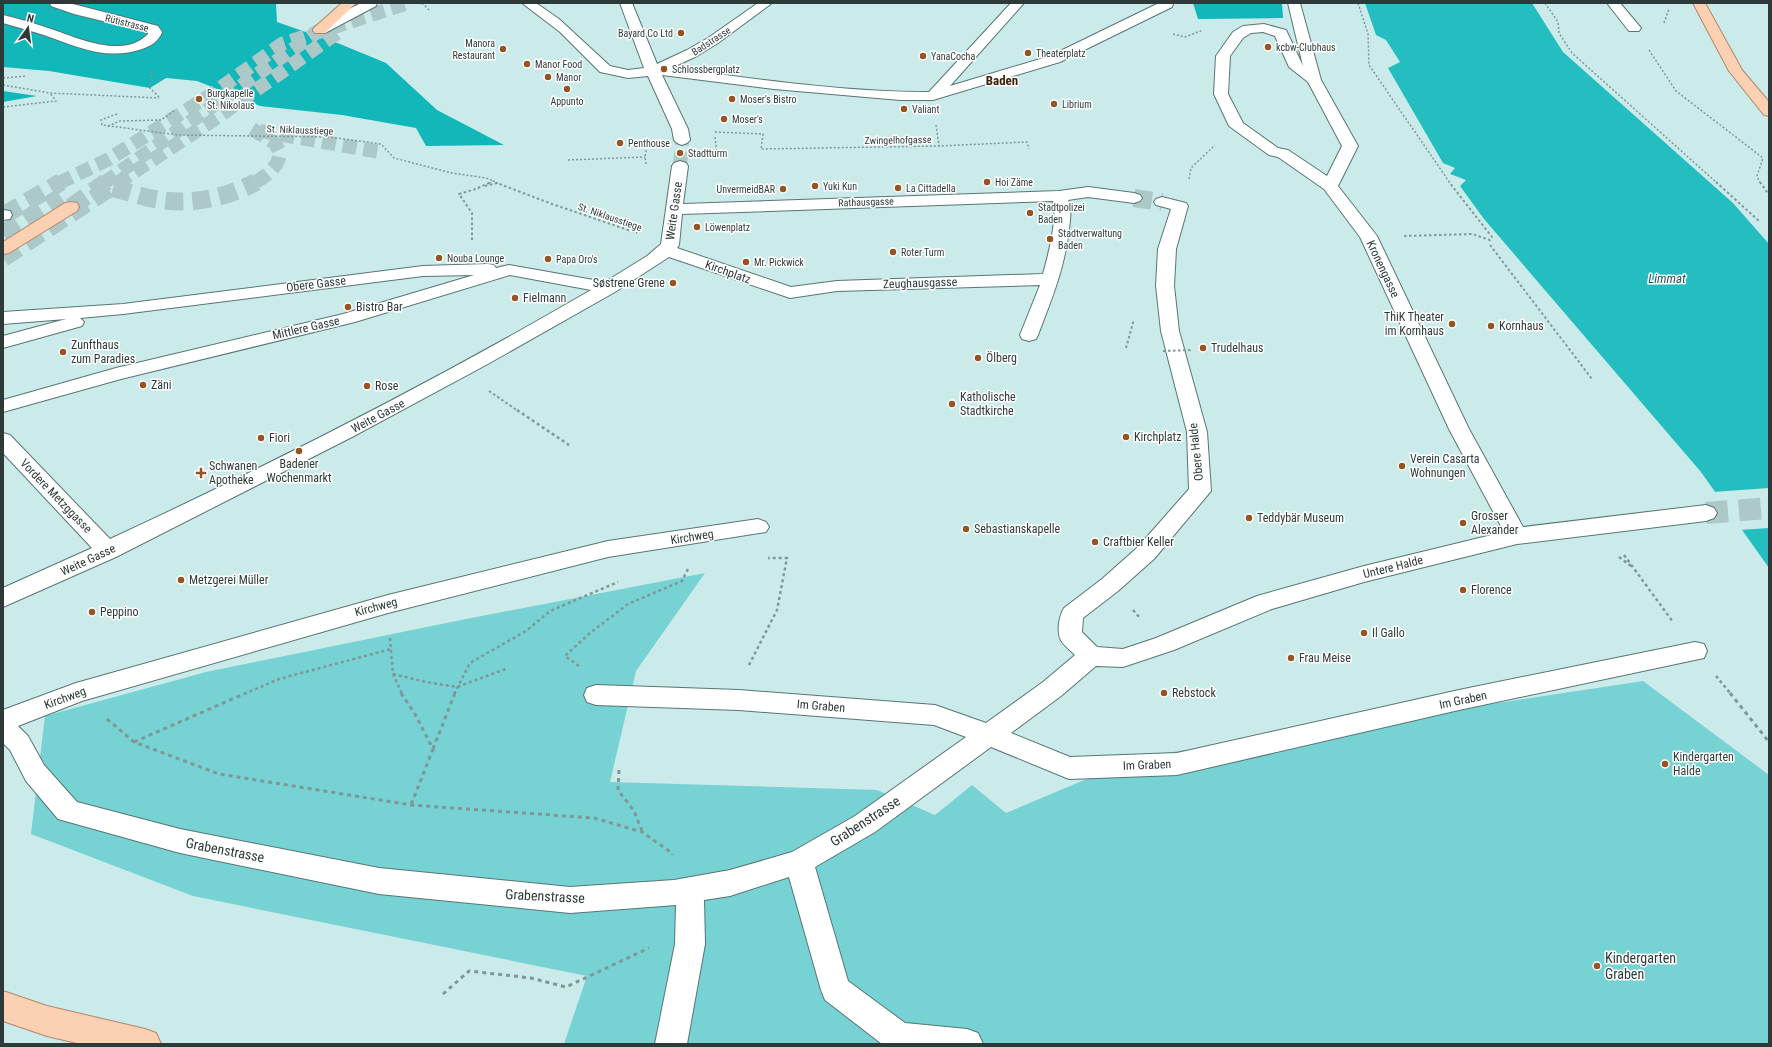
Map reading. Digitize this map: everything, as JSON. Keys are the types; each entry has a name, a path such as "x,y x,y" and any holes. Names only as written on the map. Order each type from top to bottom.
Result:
{"main road":[{"path":"320,30 350,3"},
{"path":"1699,3 1736,71 1769,112"},
{"path":"3,249 71,206"},
{"path":"3,1006 47,1020 145,1044"}],"street":[{"name":"Rütistrasse","path":"3,19 50,33 74,43 105,50 134,47 146,42 155,35 153,28 78,11 56,3"},
{"path":"320,30 371,3"},
{"path":"528,3 568,33 608,71 630,74 652,70 774,85 900,96 933,96 1055,59 1167,4 1156,6 1141,3"},
{"path":"626,3 652,70 680,129 682,140"},
{"name":"Badstrasse","path":"652,70 686,57 708,44 766,3"},
{"path":"933,96 1018,3"},
{"path":"1294,3 1314,80 1350,146 1330,186"},
{"path":"1613,3 1634,28"},
{"path":"1237,126 1221,94 1223,56 1238,34 1248,29 1264,28 1281,33 1296,67 1314,80"},
{"name":"Kronengasse","path":"1237,126 1274,152 1282,153 1330,186 1368,236 1459,430 1517,536"},
{"name":"Weite Gasse","path":"3,598 108,551 273,470 461,372 609,288 668,247 680,166"},
{"path":"1029,335 1051,279 1058,249 1063,208 1059,196 1088,192 1134,198"},
{"name":"Rathausgasse","path":"674,210 1059,196"},
{"name":"Obere Halde","path":"1091,656 1070,636 1072,614 1110,585 1146,553 1200,491 1197,432 1170,331 1164,286 1167,249 1180,206 1162,202"},
{"name":"Kirchplatz","path":"668,247 790,293"},
{"name":"Obere Gasse","path":"3,318 123,309 423,271 470,268 510,270"},
{"name":"Mittlere Gasse","path":"3,406 116,374 348,318 510,270 609,288"},
{"name":"Zeughausgasse","path":"790,293 837,286 1051,279"},
{"name":"Obere Gasse","path":"3,342 123,309"},
{"name":"Vordere Metzggasse","path":"3,440 108,551"},
{"name":"Untere Halde","path":"1091,656 1123,658 1165,644 1266,602 1364,574 1517,536 1706,513"},
{"name":"Kirchweg","path":"3,721 76,692 388,604 608,549 758,527"},
{"name":"Im Graben","path":"596,695 739,700 935,715 989,735 1069,768 1177,764 1451,702 1695,651"},
{"name":"Grabenstrasse","path":"3,727 19,743 34,773 68,811 180,841 379,881 563,899 658,894 730,883 800,862 865,824 1052,689 1091,656"},
{"path":"800,862 836,990 899,1038 967,1044"},
{"path":"672,1044 690,944 690,890"}],"path":[{"path":"422,3 430,11"},
{"path":"1358,3 1368,34 1369,65 1447,180 1492,237 1490,240 1472,234 1368,236"},
{"path":"1545,3 1558,22 1559,33 1572,53 1759,221"},
{"path":"1634,28 1676,91 1763,158 1757,176 1761,186 1769,195"},
{"path":"3,85 50,93 159,98 150,88 153,66"},
{"path":"3,78 27,76"},
{"path":"3,107 56,101 50,93"},
{"path":"117,114 101,120 102,125 108,126 120,121 161,120 175,110"},
{"name":"St. Niklausstiege","path":"108,126 178,135 330,137 381,144 394,158 452,173 486,178 494,181 478,188"},
{"path":"1188,183 1191,168 1237,126"},
{"name":"Zwingelhofgasse","path":"714,132 763,134 761,149 939,146 1027,142 1029,149"},
{"path":"568,160 645,157"},
{"name":"St. Niklausstiege","path":"470,268 472,262 472,213 459,194 497,183 668,247"},
{"path":"1490,245 1592,379"},
{"path":"1163,351 1192,350"},
{"path":"461,372 569,445"},
{"path":"1620,550 1633,568"},
{"path":"747,669 777,610 786,558 762,557"},
{"path":"582,668 565,656 590,633 628,604 682,581 688,569 683,567"},
{"path":"411,804 434,749 457,687 470,663 526,631 550,611 621,580"},
{"path":"1110,585 1165,644"},
{"path":"134,742 278,679 391,649 393,674 400,692 415,714 434,749"},
{"path":"393,674 426,682 457,687 508,668"},
{"path":"76,692 134,742 219,774 411,804 594,818 642,832 634,811 618,790 619,770"},
{"path":"443,994 469,971 531,978 566,987 650,948"}],"shaded area":[{"path":"3,3 276,3 277,22 340,44 386,63 437,110 504,145 426,146 416,128 342,115 260,106 197,81 166,78 150,88 49,71 3,67"},
{"path":"1193,3 1282,3 1283,18 1198,19"},
{"path":"3,91 37,96 3,102"},
{"path":"705,573 636,671 610,782 877,790 935,815 972,785 1006,813 1139,757 1643,681 1769,775 1769,1044 564,1044 587,976 193,896 31,834 45,716 206,672 461,620"}],"water":[{"name":"Limmat","path":"1365,3 1532,3 1563,52 1733,203 1769,244 1769,568 1701,472 1484,219 1460,186 1466,180 1450,174 1455,168 1443,163 1388,68 1400,62 1386,40 1376,35"}],"pier":[{"path":"1769,488 1769,528 1740,530 1713,492"}],"tunnel":[{"path":"61,182 109,159 212,94 282,44 408,3"},
{"path":"104,183 320,30"},
{"path":"117,183 212,121 337,33"},
{"path":"252,129 275,143 280,153 274,167 267,175 255,182"},
{"path":"260,131 380,152"},
{"path":"680,166 682,140"},
{"path":"4,215 61,182"},
{"path":"71,207 106,182"},
{"path":"3,258 119,182"},
{"path":"113,188 155,199 185,201 222,196 255,182"},
{"path":"3,234 61,197"},
{"path":"1134,198 1162,202"},
{"path":"1706,513 1769,508"}],"place":[{"name":"Bayard Co Ltd","path":"681,33"},
{"name":"kcbw-Clubhaus","path":"1268,47"},
{"name":"Manora Restaurant","path":"503,49"},
{"name":"Theaterplatz","path":"1028,53"},
{"name":"YanaCocha","path":"923,56"},
{"name":"Manor Food","path":"527,64"},
{"name":"Schlossbergplatz","path":"664,69"},
{"name":"Manor","path":"548,77"},
{"name":"Appunto","path":"567,89"},
{"name":"Burgkapelle St. Nikolaus","path":"199,99"},
{"name":"Moser's Bistro","path":"732,99"},
{"name":"Librium","path":"1054,104"},
{"name":"Valiant","path":"904,109"},
{"name":"Moser's","path":"724,119"},
{"name":"Penthouse","path":"620,143"},
{"name":"Stadtturm","path":"680,153"},
{"name":"Hoi Zäme","path":"987,182"},
{"name":"Yuki Kun","path":"815,186"},
{"name":"La Cittadella","path":"898,188"},
{"name":"UnvermeidBAR","path":"783,189"},
{"name":"Stadtpolizei Baden","path":"1030,213"},
{"name":"Löwenplatz","path":"697,227"},
{"name":"Stadtverwaltung Baden","path":"1050,239"},
{"name":"Roter Turm","path":"893,252"},
{"name":"Nouba Lounge","path":"439,258"},
{"name":"Papa Oro's","path":"548,259"},
{"name":"Mr. Pickwick","path":"746,262"},
{"name":"Søstrene Grene","path":"673,283"},
{"name":"Fielmann","path":"515,298"},
{"name":"Bistro Bar","path":"348,307"},
{"name":"ThiK Theater im Kornhaus","path":"1452,324"},
{"name":"Kornhaus","path":"1491,326"},
{"name":"Trudelhaus","path":"1203,348"},
{"name":"Zunfthaus zum Paradies","path":"63,352"},
{"name":"Ölberg","path":"978,358"},
{"name":"Zäni","path":"143,385"},
{"name":"Rose","path":"367,386"},
{"name":"Katholische Stadtkirche","path":"952,404"},
{"name":"Kirchplatz","path":"1126,437"},
{"name":"Fiori","path":"261,438"},
{"name":"Badener Wochenmarkt","path":"299,451"},
{"name":"Verein Casarta Wohnungen","path":"1402,466"},
{"name":"Schwanen Apotheke","path":"201,473"},
{"name":"Teddybär Museum","path":"1249,518"},
{"name":"Grosser Alexander","path":"1463,523"},
{"name":"Sebastianskapelle","path":"966,529"},
{"name":"Craftbier Keller","path":"1095,542"},
{"name":"Metzgerei Müller","path":"181,580"},
{"name":"Florence","path":"1463,590"},
{"name":"Peppino","path":"92,612"},
{"name":"Il Gallo","path":"1364,633"},
{"name":"Frau Meise","path":"1291,658"},
{"name":"Rebstock","path":"1164,693"},
{"name":"Kindergarten Halde","path":"1665,764"},
{"name":"Kindergarten Graben","path":"1597,966"}],"district":[{"name":"Baden","path":"1002,80"}]}
